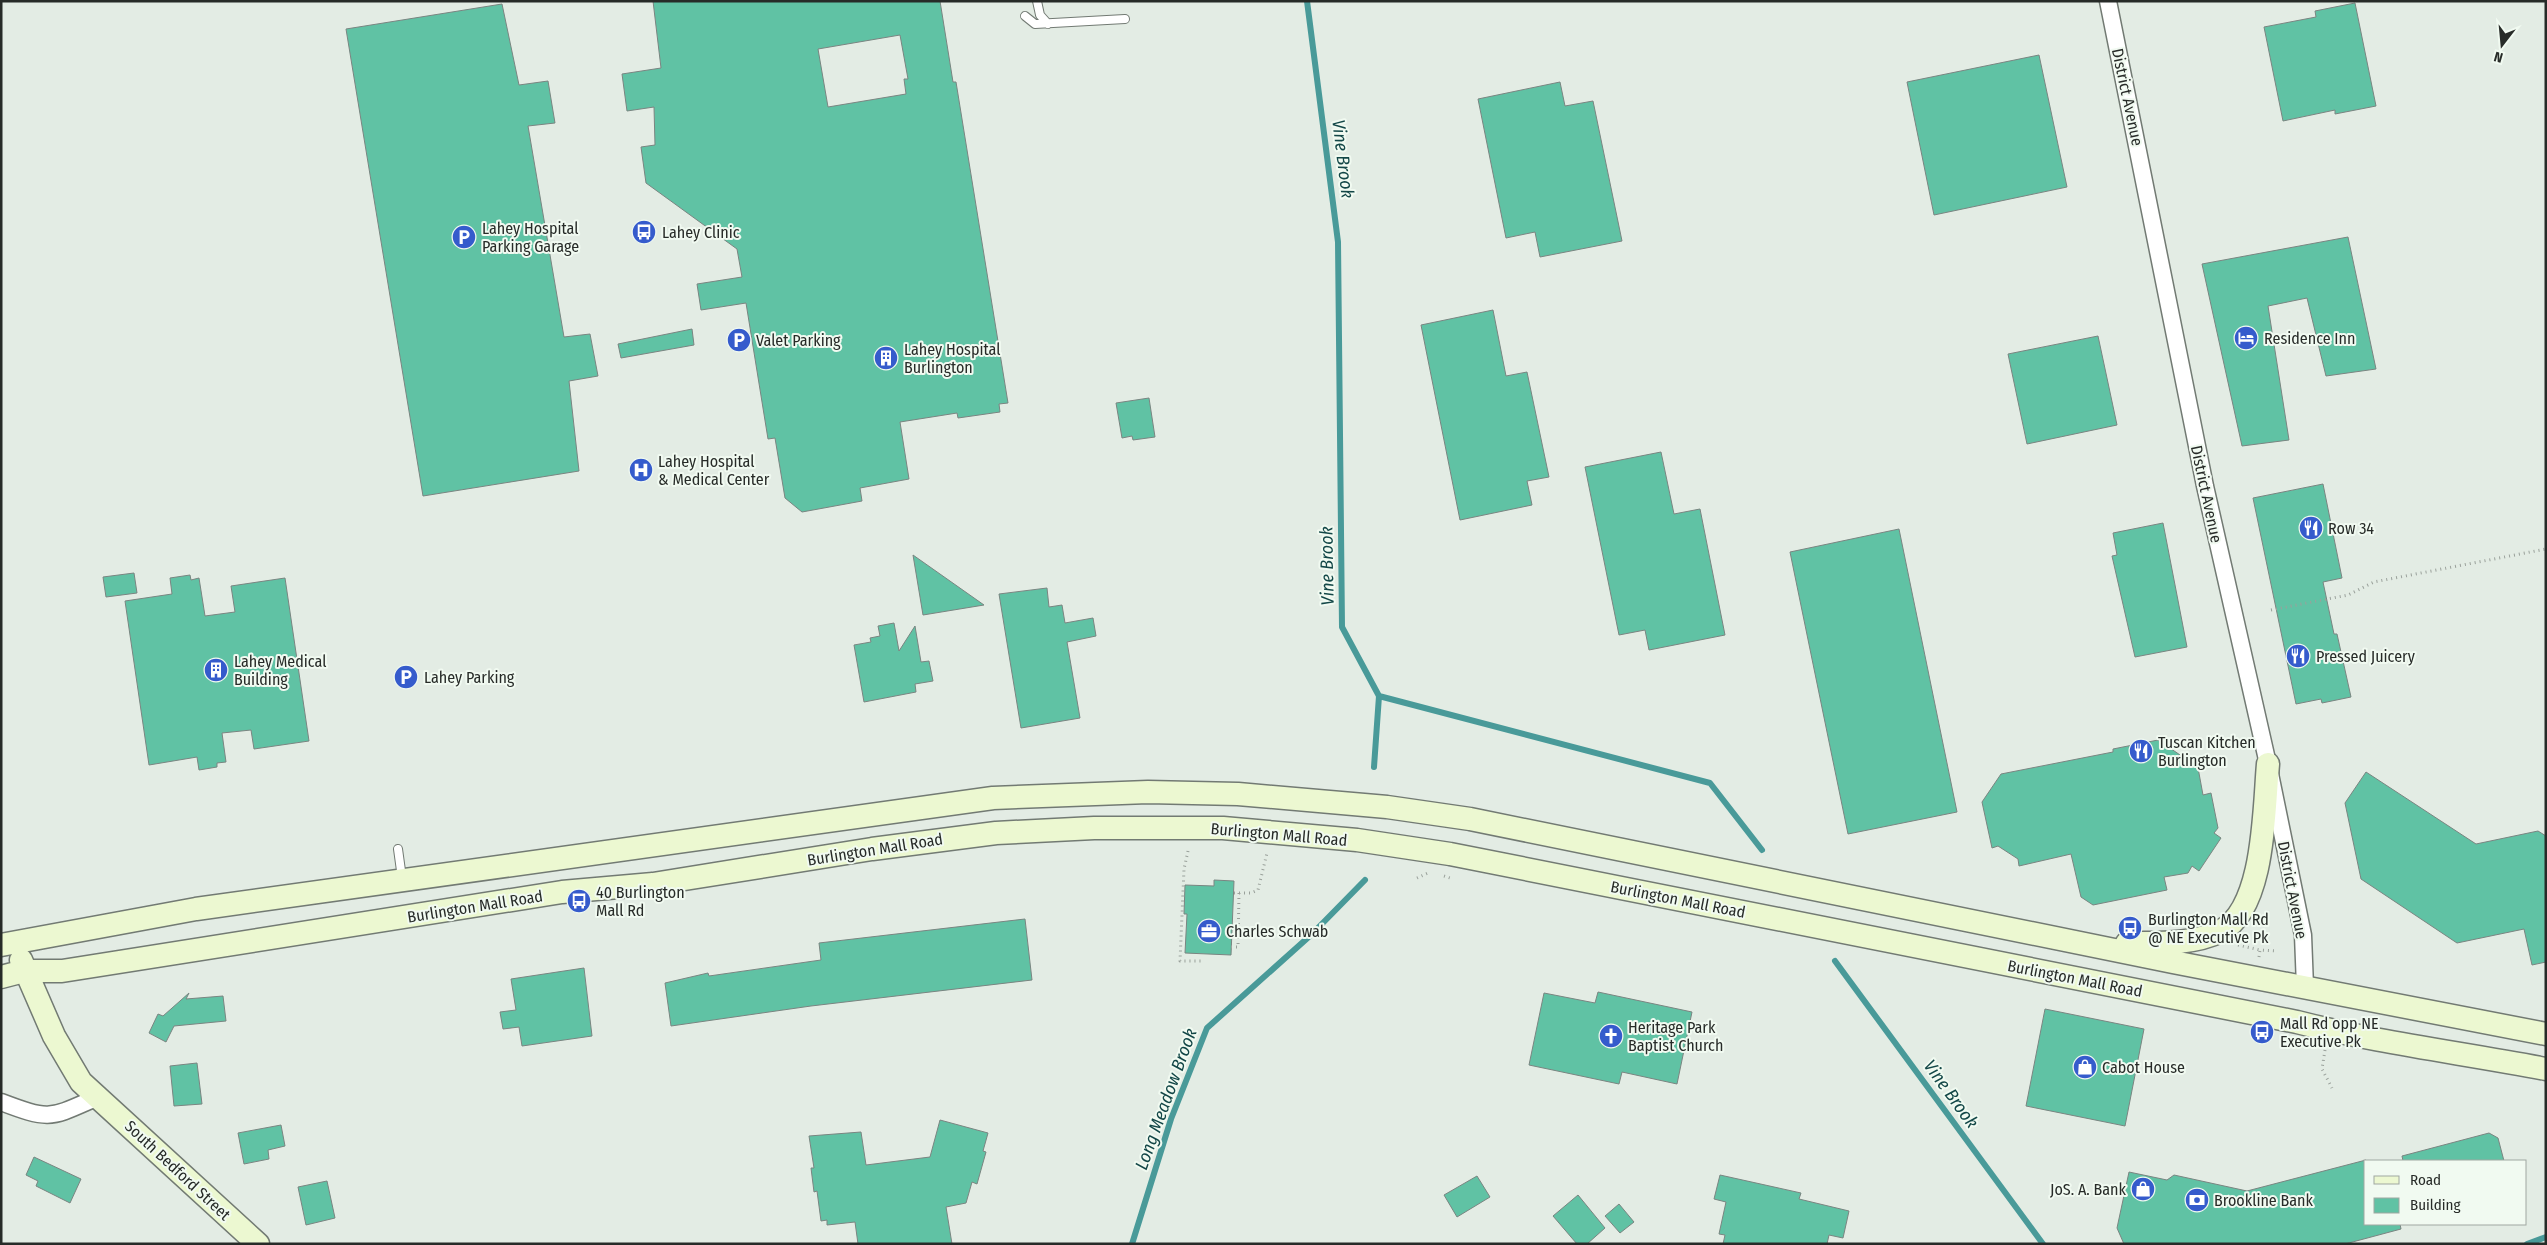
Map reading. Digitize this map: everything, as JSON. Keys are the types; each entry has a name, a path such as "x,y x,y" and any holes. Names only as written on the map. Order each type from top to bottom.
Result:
{"main road":[{"path":"2086,944 2188,941 2220,931 2234,920 2251,891 2258,862 2268,764"},
{"name":"Burlington Mall Road","path":"8,943 187,910 994,798 1148,792 1238,794 1387,807 1470,819 2086,944 2546,1034"},
{"name":"Burlington Mall Road","path":"1,977 24,971 62,971 562,892 653,884 949,838 1055,829 1222,828 1357,840 1450,854 2297,1022 2346,1035 2471,1054 2546,1069"},
{"name":"South Bedford Street","path":"8,943 41,1003 54,1036 81,1082 258,1244"},
{"path":"2297,1022 2305,987"}],"street":[{"name":"District Avenue","path":"2108,1 2204,486 2268,764 2303,938 2305,987"},
{"path":"1,1102 37,1115 48,1116 61,1113 98,1097"}],"lane":[{"path":"1037,1 1040,15 1048,24"},
{"path":"1025,16 1035,24 1125,19"},
{"path":"398,849 402,880"}],"path":[{"path":"2271,610 2348,595 2374,582 2546,549"},
{"path":"1188,851 1184,869 1180,960 1204,961"},
{"path":"1234,893 1251,893 1258,890 1267,852"},
{"path":"1417,878 1426,873 1433,874"},
{"path":"1440,874 1453,879"},
{"path":"1231,947 1238,947 1240,893"},
{"path":"2230,944 2276,951"},
{"path":"2259,957 2260,950"},
{"path":"2326,1047 2322,1069 2332,1088"}],"building":[{"name":"Lahey Hospital Burlington","path":"653,1 940,1 953,82 956,82 1008,403 999,404 1000,412 958,418 957,413 900,422 909,479 860,488 862,501 802,512 785,498 775,438 768,439 746,303 701,310 697,284 742,277 737,249 646,183 641,147 655,145 654,107 627,111 622,74 661,68","holes":["900,35 908,79 904,79 906,94 828,107 818,49"]},
{"path":"2355,3 2376,106 2335,114 2335,110 2283,121 2264,27 2316,17 2315,11"},
{"name":"Lahey Hospital Parking Garage","path":"502,4 519,85 548,81 555,123 528,126 564,337 590,334 598,376 569,381 579,471 423,496 346,29"},
{"path":"2039,55 2067,187 1934,215 1907,82"},
{"path":"1560,82 1565,106 1593,101 1622,241 1540,257 1535,232 1506,238 1478,99"},
{"name":"Residence Inn","path":"2348,237 2376,369 2326,376 2307,298 2268,306 2289,440 2242,446 2202,264"},
{"path":"1493,310 1506,376 1527,372 1549,477 1527,481 1532,505 1460,520 1421,325"},
{"path":"692,329 694,345 621,358 618,344"},
{"path":"2098,336 2117,425 2027,444 2008,354"},
{"path":"1149,398 1155,437 1133,440 1132,436 1122,438 1116,403"},
{"path":"1661,452 1674,514 1700,509 1725,635 1649,650 1645,630 1619,635 1585,467"},
{"path":"2323,484 2342,578 2323,582 2334,634 2337,634 2351,697 2322,703 2321,699 2296,704 2253,498"},
{"path":"2163,523 2187,647 2135,657 2112,556 2117,555 2113,533"},
{"path":"1899,529 1957,812 1848,834 1790,552"},
{"path":"913,555 984,605 923,615"},
{"path":"134,573 137,593 106,597 103,577"},
{"name":"Lahey Medical Building","path":"190,575 191,580 199,578 205,616 235,612 231,586 285,578 309,741 254,749 251,730 222,733 226,762 217,763 217,767 199,770 197,757 149,765 125,601 172,594 170,578"},
{"path":"1047,588 1049,607 1062,605 1065,623 1093,618 1096,636 1067,642 1080,718 1021,728 999,594"},
{"path":"894,623 899,651 915,626 921,662 929,661 933,681 915,684 916,692 864,702 854,645 871,642 870,638 880,636 878,626"},
{"path":"2158,740 2186,759 2196,757 2203,795 2211,793 2218,828 2214,833 2221,838 2199,871 2192,866 2188,873 2164,877 2167,890 2093,905 2081,897 2071,854 2019,866 2018,859 1998,846 1992,848 1982,802 2001,774 2113,752 2113,749"},
{"path":"2366,772 2476,844 2538,831 2546,836 2546,962 2532,965 2524,929 2457,943 2361,879 2345,803"},
{"name":"Charles Schwab","path":"1214,880 1234,881 1231,955 1185,953 1187,914 1184,914 1185,885 1214,886"},
{"path":"1025,919 1032,980 811,1006 671,1026 665,983 708,973 709,976 821,960 819,943"},
{"path":"584,968 592,1036 522,1046 519,1027 503,1029 500,1012 516,1010 511,979"},
{"path":"1598,992 1692,1012 1677,1084 1622,1072 1619,1084 1529,1065 1544,993 1595,1003"},
{"path":"189,993 186,999 223,996 226,1021 174,1026 166,1042 149,1033 158,1014 163,1016"},
{"name":"Cabot House","path":"2045,1009 2144,1029 2125,1126 2026,1106"},
{"path":"197,1063 202,1104 174,1106 170,1066"},
{"path":"940,1120 988,1133 983,1151 986,1152 977,1184 972,1182 966,1203 946,1207 952,1244 858,1244 855,1222 827,1225 827,1220 821,1221 817,1191 814,1192 811,1168 814,1168 809,1136 861,1132 866,1165 930,1157"},
{"path":"281,1125 285,1146 268,1150 269,1159 244,1164 238,1133"},
{"path":"2489,1133 2498,1138 2504,1160 2403,1160 2402,1156"},
{"path":"34,1157 81,1179 70,1203 36,1186 38,1181 26,1175"},
{"path":"2364,1161 2364,1225 2400,1225 2401,1229 2345,1244 2124,1244 2117,1228 2129,1172 2167,1180 2174,1175 2247,1191"},
{"path":"1720,1175 1801,1193 1799,1199 1849,1211 1843,1238 1829,1235 1827,1244 1723,1244 1725,1235 1719,1234 1726,1202 1714,1199"},
{"path":"1477,1176 1490,1197 1457,1217 1444,1195"},
{"path":"327,1181 335,1218 306,1225 298,1187"},
{"path":"1578,1195 1605,1228 1587,1244 1577,1244 1553,1216"},
{"path":"1619,1204 1634,1222 1620,1233 1605,1216"}],"waterway":[{"name":"Vine Brook","path":"1307,1 1338,242 1342,627 1379,696 1710,783 1762,850"},
{"name":"Long Meadow Brook","path":"1374,767 1379,696"},
{"name":"Long Meadow Brook","path":"1132,1244 1171,1119 1207,1028 1312,934 1365,880"},
{"name":"Vine Brook","path":"1835,961 2043,1244"},
{"name":"Vine Brook","path":"2527,1244 2546,1237"}],"place":[{"name":"Lahey Clinic","path":"644,232"},
{"name":"Lahey Hospital Parking Garage","path":"464,237"},
{"name":"Residence Inn","path":"2246,338"},
{"name":"Valet Parking","path":"739,340"},
{"name":"Lahey Hospital Burlington","path":"886,358"},
{"name":"Lahey Hospital & Medical Center","path":"641,470"},
{"name":"Row 34","path":"2311,528"},
{"name":"Pressed Juicery","path":"2298,656"},
{"name":"Lahey Medical Building","path":"216,670"},
{"name":"Lahey Parking","path":"406,677"},
{"name":"Tuscan Kitchen Burlington","path":"2141,751"},
{"name":"40 Burlington Mall Rd","path":"579,901"},
{"name":"Burlington Mall Rd @ NE Executive Pk","path":"2130,928"},
{"name":"Charles Schwab","path":"1209,931"},
{"name":"Mall Rd opp NE Executive Pk","path":"2262,1032"},
{"name":"Heritage Park Baptist Church","path":"1611,1036"},
{"name":"Cabot House","path":"2085,1067"},
{"name":"JoS. A. Bank","path":"2143,1189"},
{"name":"Brookline Bank","path":"2197,1200"}]}
